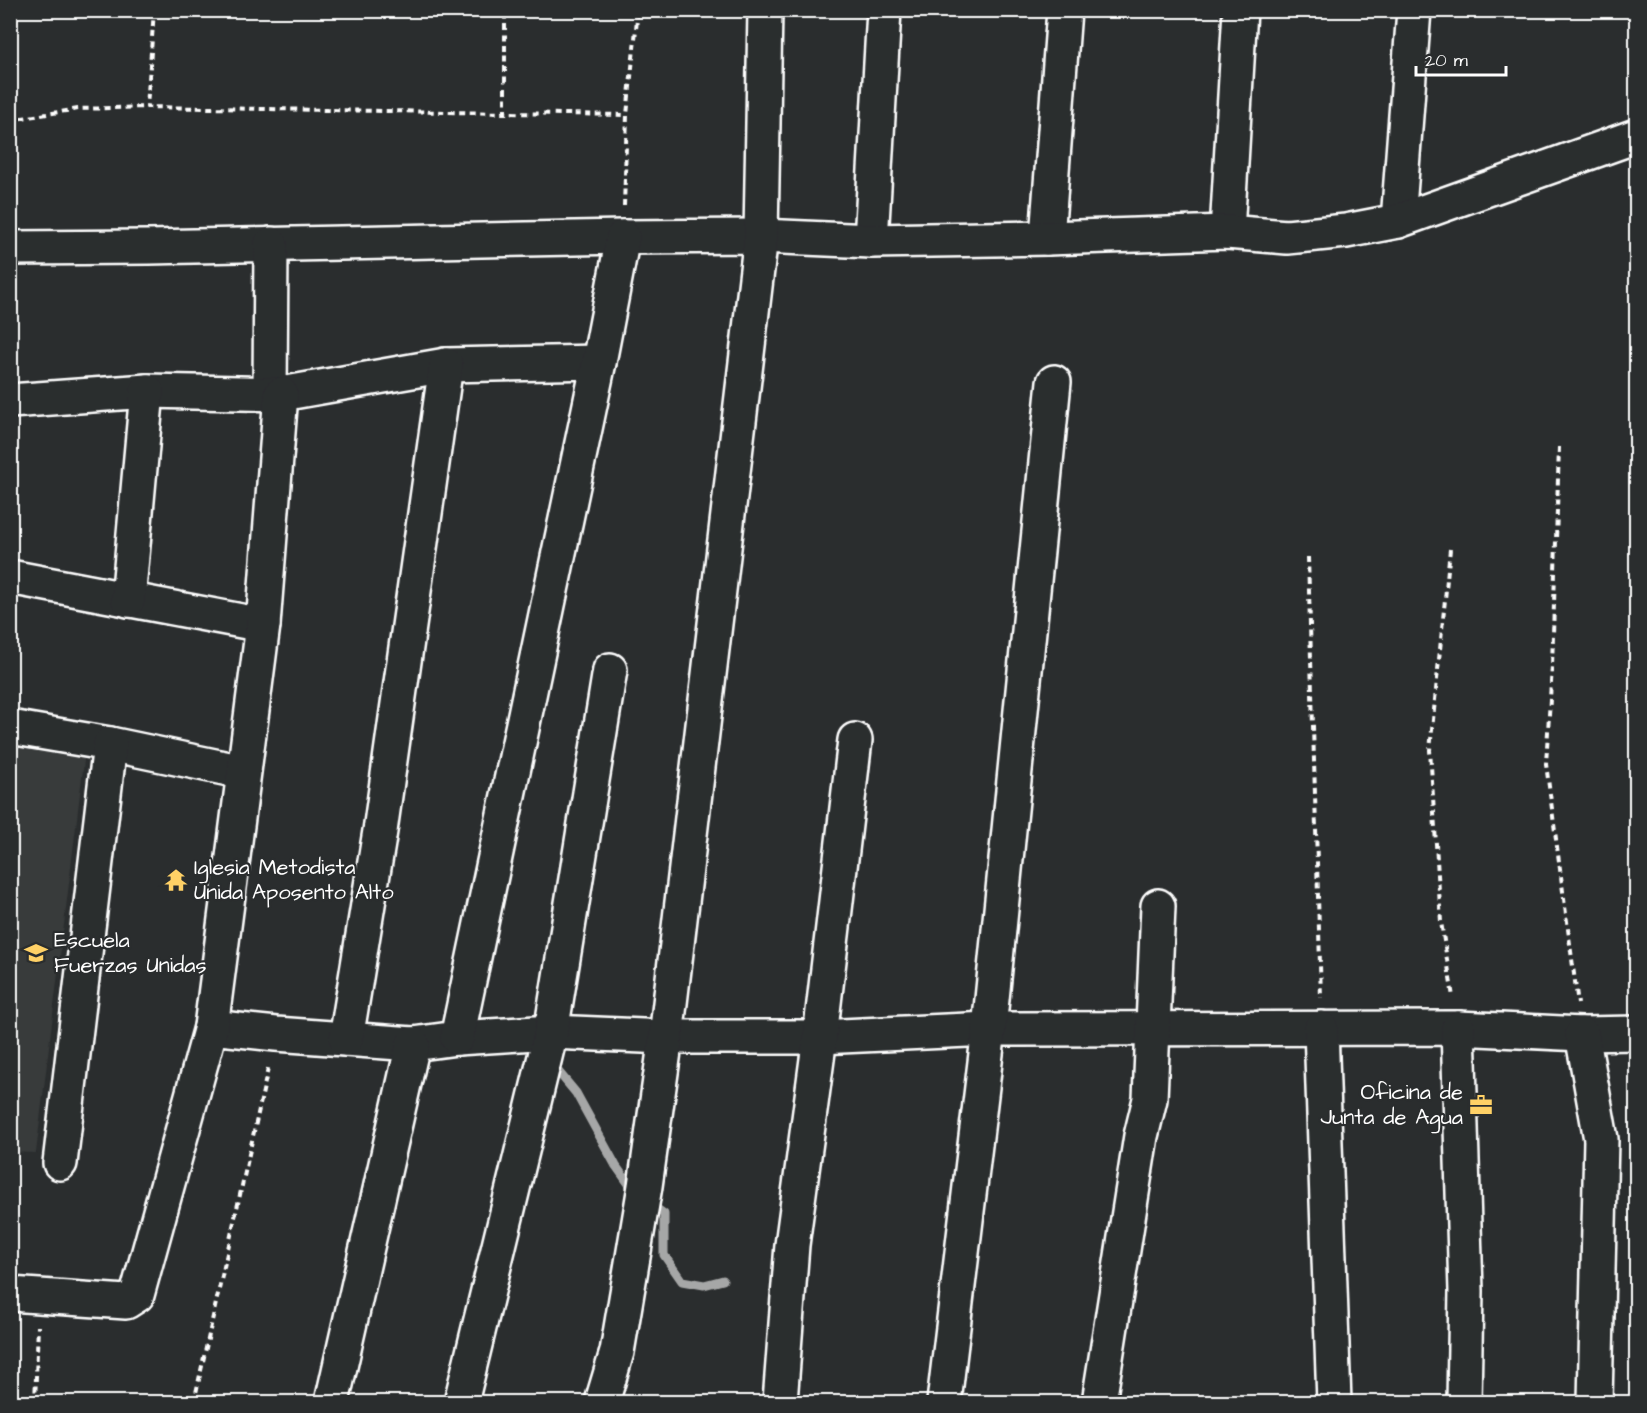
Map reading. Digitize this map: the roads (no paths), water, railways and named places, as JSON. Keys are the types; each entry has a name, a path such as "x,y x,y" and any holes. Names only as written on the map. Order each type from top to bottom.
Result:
{"street":[{"path":"602,1402 617,1352 645,1185 666,1037 760,236 765,10"},
{"path":"871,241 884,10"},
{"path":"1047,238 1064,10"},
{"path":"1227,232 1240,10"},
{"path":"1398,221 1414,10"},
{"path":"10,248 623,237 760,236 871,241 1227,232 1287,237 1346,231 1398,221 1636,136"},
{"path":"458,1038 623,237"},
{"path":"25,1294 126,1302 137,1295 211,1027 263,625 276,395 270,244"},
{"path":"10,401 147,391 276,395 446,364 599,362"},
{"path":"346,1039 381,831 446,364"},
{"path":"944,1402 990,1029 1054,382"},
{"path":"128,600 147,391"},
{"path":"10,578 263,625"},
{"path":"461,1402 549,1037 610,670"},
{"path":"10,727 110,744 243,772"},
{"path":"780,1402 792,1245 820,1037 855,740"},
{"path":"60,1163 110,744"},
{"path":"1099,1402 1141,1136 1150,1099 1158,906"},
{"path":"211,1027 413,1044 458,1038 820,1037 990,1029 1458,1028 1582,1034 1636,1033"},
{"path":"1321,1028 1334,1402"},
{"path":"1458,1028 1466,1291 1464,1402"},
{"path":"1582,1034 1601,1139 1595,1402"},
{"path":"332,1402 413,1044"}],"waterway":[{"path":"551,1063 576,1093 616,1166 636,1194"},
{"path":"650,1204 664,1214 664,1255 682,1281 704,1285 723,1280"}],"place":[{"name":"Iglesia Metodista Unida Aposento Alto","path":"176,880"},
{"name":"Escuela Fuerzas Unidas","path":"36,953"},
{"name":"Oficina de Junta de Agua","path":"1481,1105"}]}
